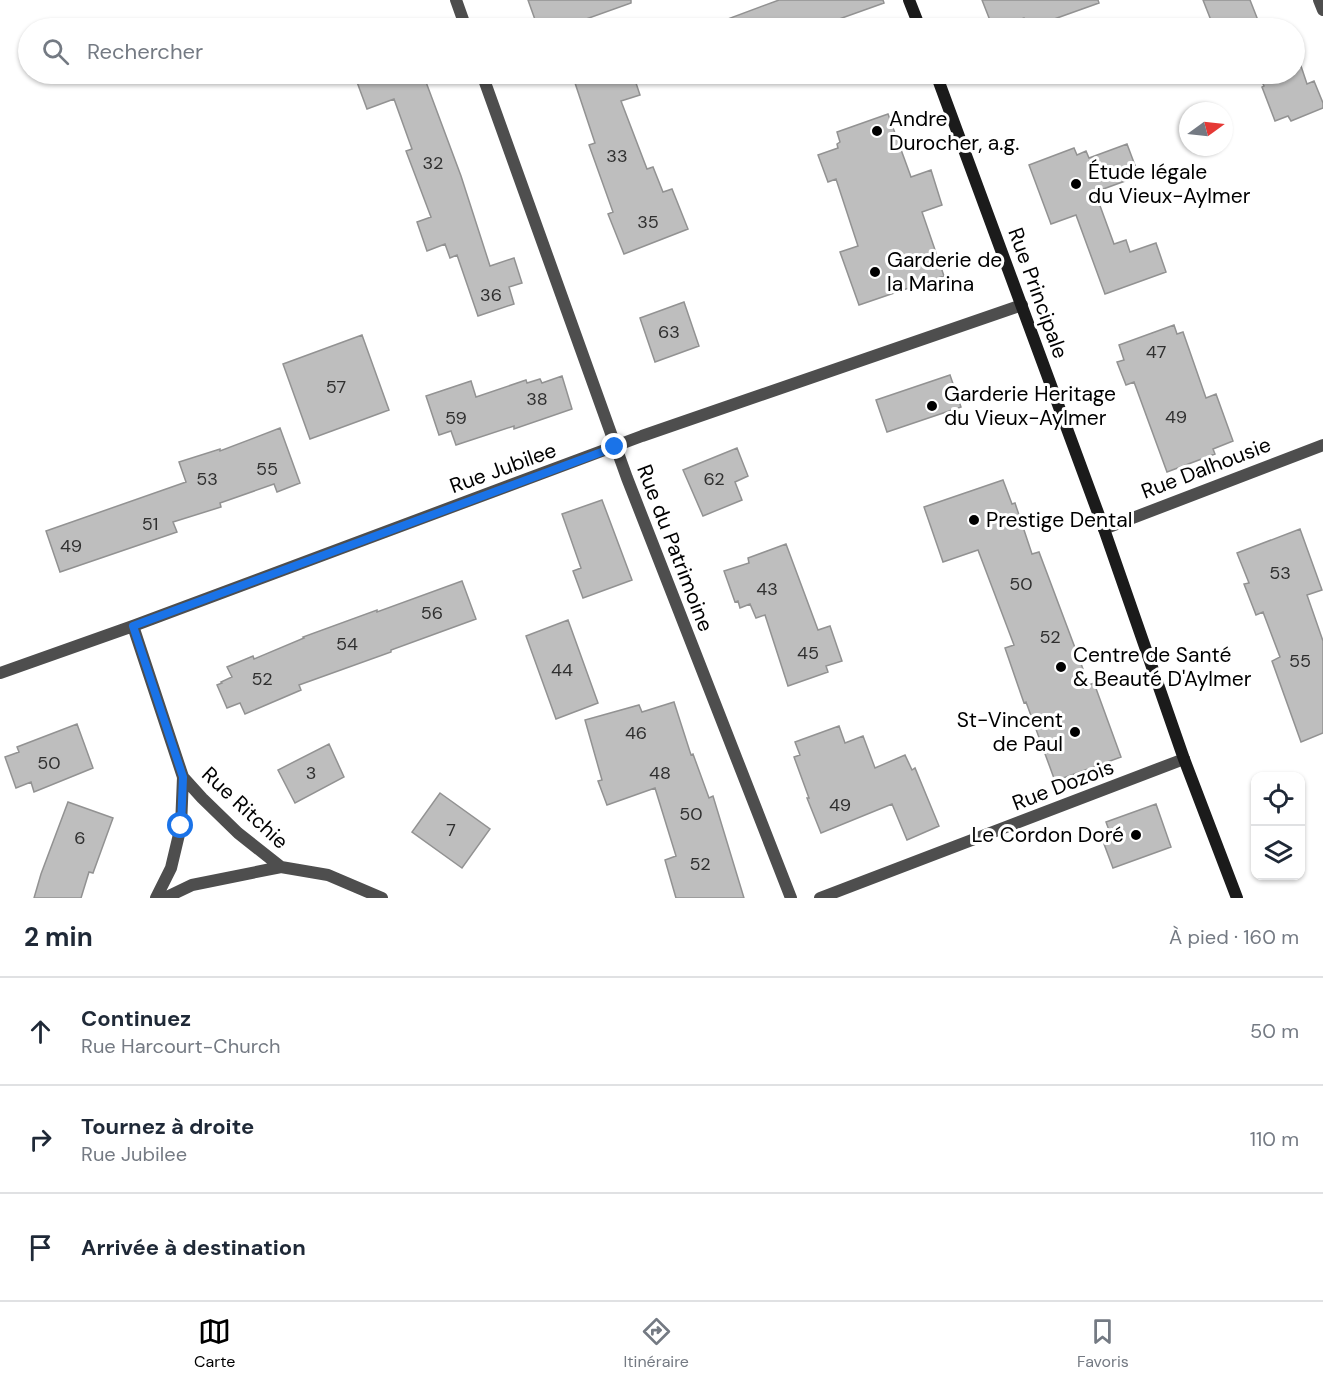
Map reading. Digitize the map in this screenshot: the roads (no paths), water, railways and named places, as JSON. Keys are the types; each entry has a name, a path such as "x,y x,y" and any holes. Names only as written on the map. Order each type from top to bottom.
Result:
{"street":[{"path":"456,0 462,18"},
{"path":"909,0 916,18"},
{"path":"1319,0 1323,10"},
{"name":"Rue du Patrimoine","path":"486,84 615,447 791,898"},
{"name":"Rue Principale","path":"940,84 1104,529 1184,759 1237,898"},
{"name":"Rue Jubilee","path":"0,673 615,447 1022,305"},
{"name":"Rue Dalhousie","path":"1104,529 1323,445"},
{"path":"133,626 183,777 181,826 171,868 156,898"},
{"name":"Rue Dozois","path":"820,898 1184,759"},
{"name":"Rue Ritchie","path":"183,777 238,833 281,867"},
{"name":"Rue Ritchie","path":"165,898 192,885 281,867 328,875 382,898"}],"place":[{"name":"Andre Durocher, a.g.","path":"877,131"},
{"name":"Étude légale du Vieux-Aylmer","path":"1076,184"},
{"name":"Garderie de la Marina","path":"875,272"},
{"name":"Garderie Heritage du Vieux-Aylmer","path":"932,406"},
{"name":"Prestige Dental","path":"974,520"},
{"name":"Centre de Santé & Beauté D'Aylmer","path":"1061,667"},
{"name":"St-Vincent de Paul","path":"1075,732"},
{"name":"Le Cordon Doré","path":"1136,835"}]}
